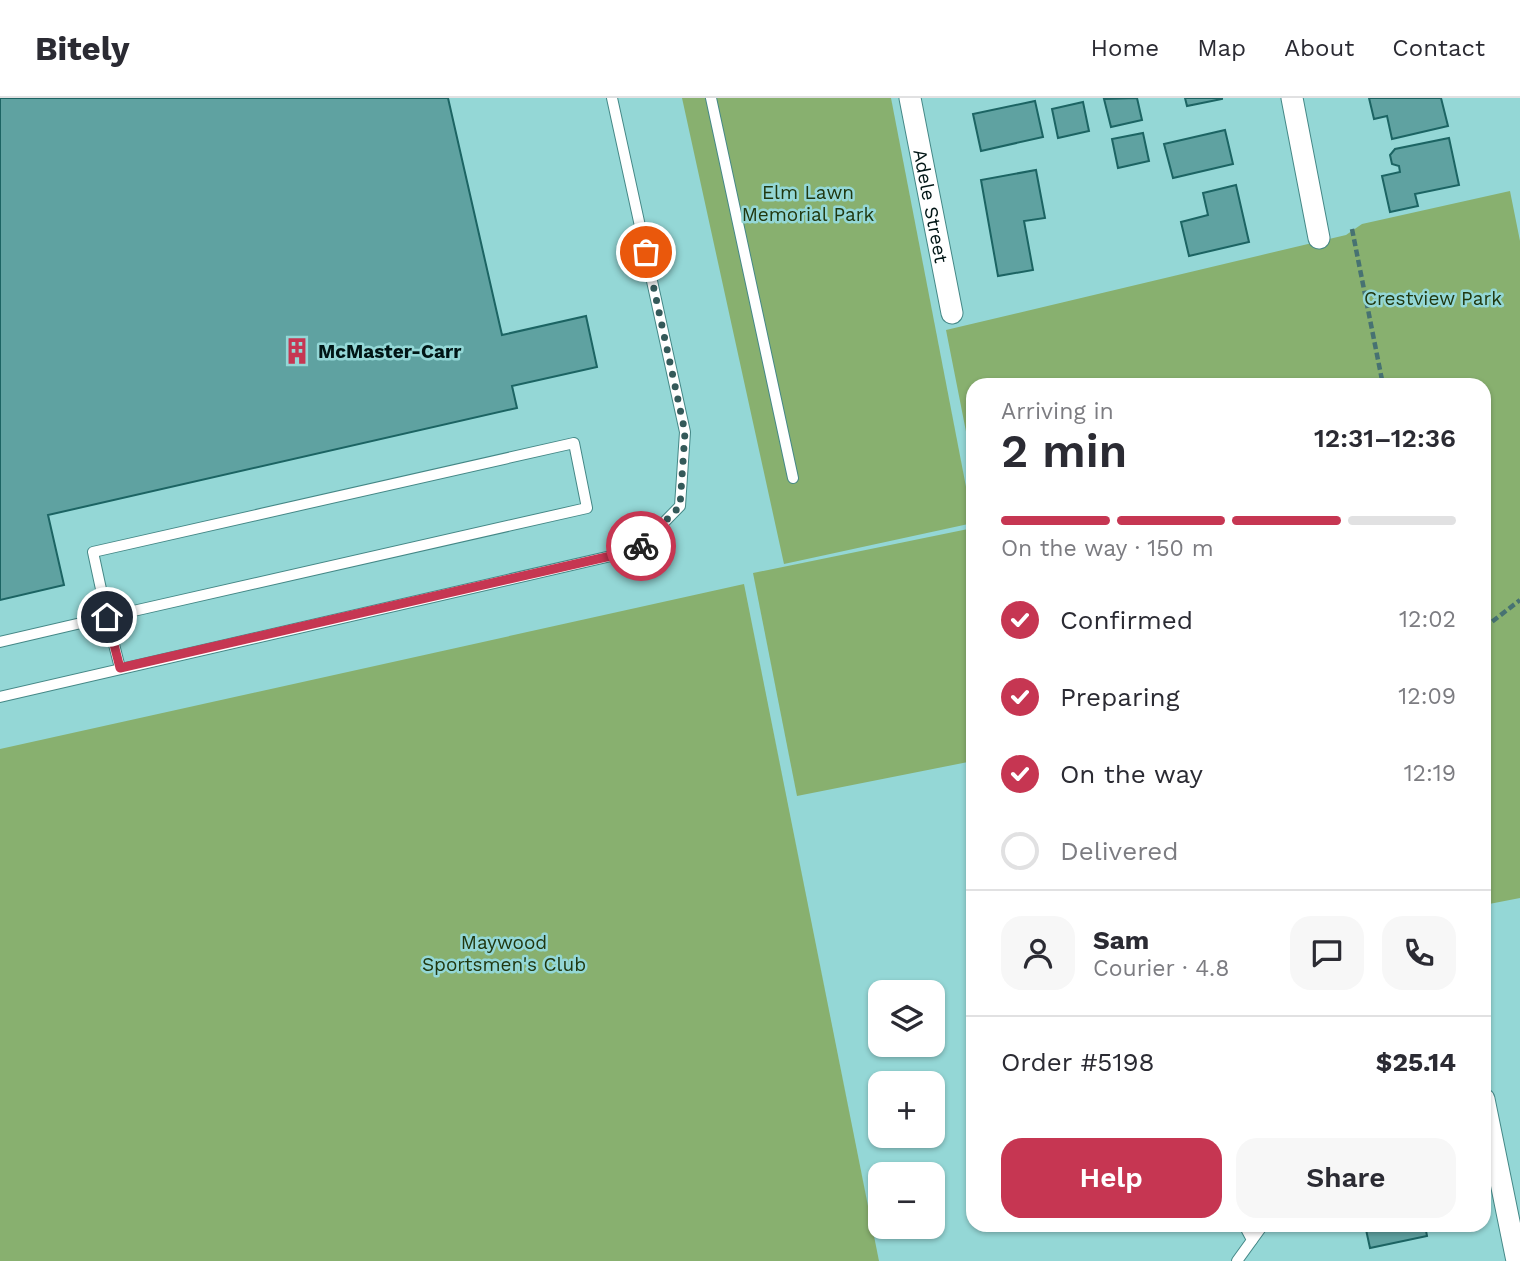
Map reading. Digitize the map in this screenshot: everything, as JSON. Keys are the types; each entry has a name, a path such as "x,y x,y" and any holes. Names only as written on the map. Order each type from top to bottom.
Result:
{"street":[{"name":"Adele Street","path":"910,98 952,313"},
{"path":"1292,98 1320,238"},
{"path":"1491,1146 1517,1261"}],"lane":[{"path":"0,697 637,550 680,506 685,432 612,98"},
{"path":"711,98 793,478"},
{"path":"0,642 107,617 587,508 574,443 93,552 107,617 120,668"},
{"path":"1248,1232 1252,1240"},
{"path":"1237,1261 1258,1232"}],"path":[{"path":"1352,229 1382,378"},
{"path":"1491,623 1520,600"}],"green space":[{"name":"Elm Lawn Memorial Park","path":"682,98 891,98 966,487 966,525 784,564"},
{"name":"Crestview Park","path":"1510,191 1520,241 1520,898 1491,904 1491,378 966,378 966,431 946,330 1346,235 1362,224"},
{"path":"966,529 966,762 797,796 753,573"},
{"name":"Maywood Sportsmen's Club","path":"744,584 868,1206 868,1239 875,1239 879,1261 0,1261 0,749"}],"building":[{"name":"McMaster-Carr","path":"0,98 448,98 502,335 586,316 597,367 512,386 517,408 48,515 64,585 0,600"},
{"path":"1137,98 1142,120 1111,127 1104,99"},
{"path":"1185,98 1222,98 1222,99 1187,106"},
{"path":"1369,98 1441,98 1448,126 1392,139 1387,116 1374,119"},
{"path":"1035,101 1043,137 981,151 973,114"},
{"path":"1083,102 1089,131 1058,138 1052,109"},
{"path":"1225,130 1233,164 1173,178 1164,144"},
{"path":"1143,133 1149,161 1118,168 1112,139"},
{"path":"1449,138 1459,185 1415,194 1418,206 1390,212 1382,176 1400,172 1399,166 1392,164 1390,155 1395,149"},
{"path":"1036,170 1045,218 1024,221 1033,270 998,276 981,180"},
{"path":"1236,185 1249,242 1189,256 1181,222 1208,215 1203,193"},
{"path":"1367,1232 1426,1232 1427,1236 1370,1248"}],"way so far":[{"path":"641,546 680,506 685,432 646,252"}],"place":[{"name":"McMaster-Carr","path":"297,351"}],"route":[{"path":"107,617 120,668 637,550 641,546"}]}
